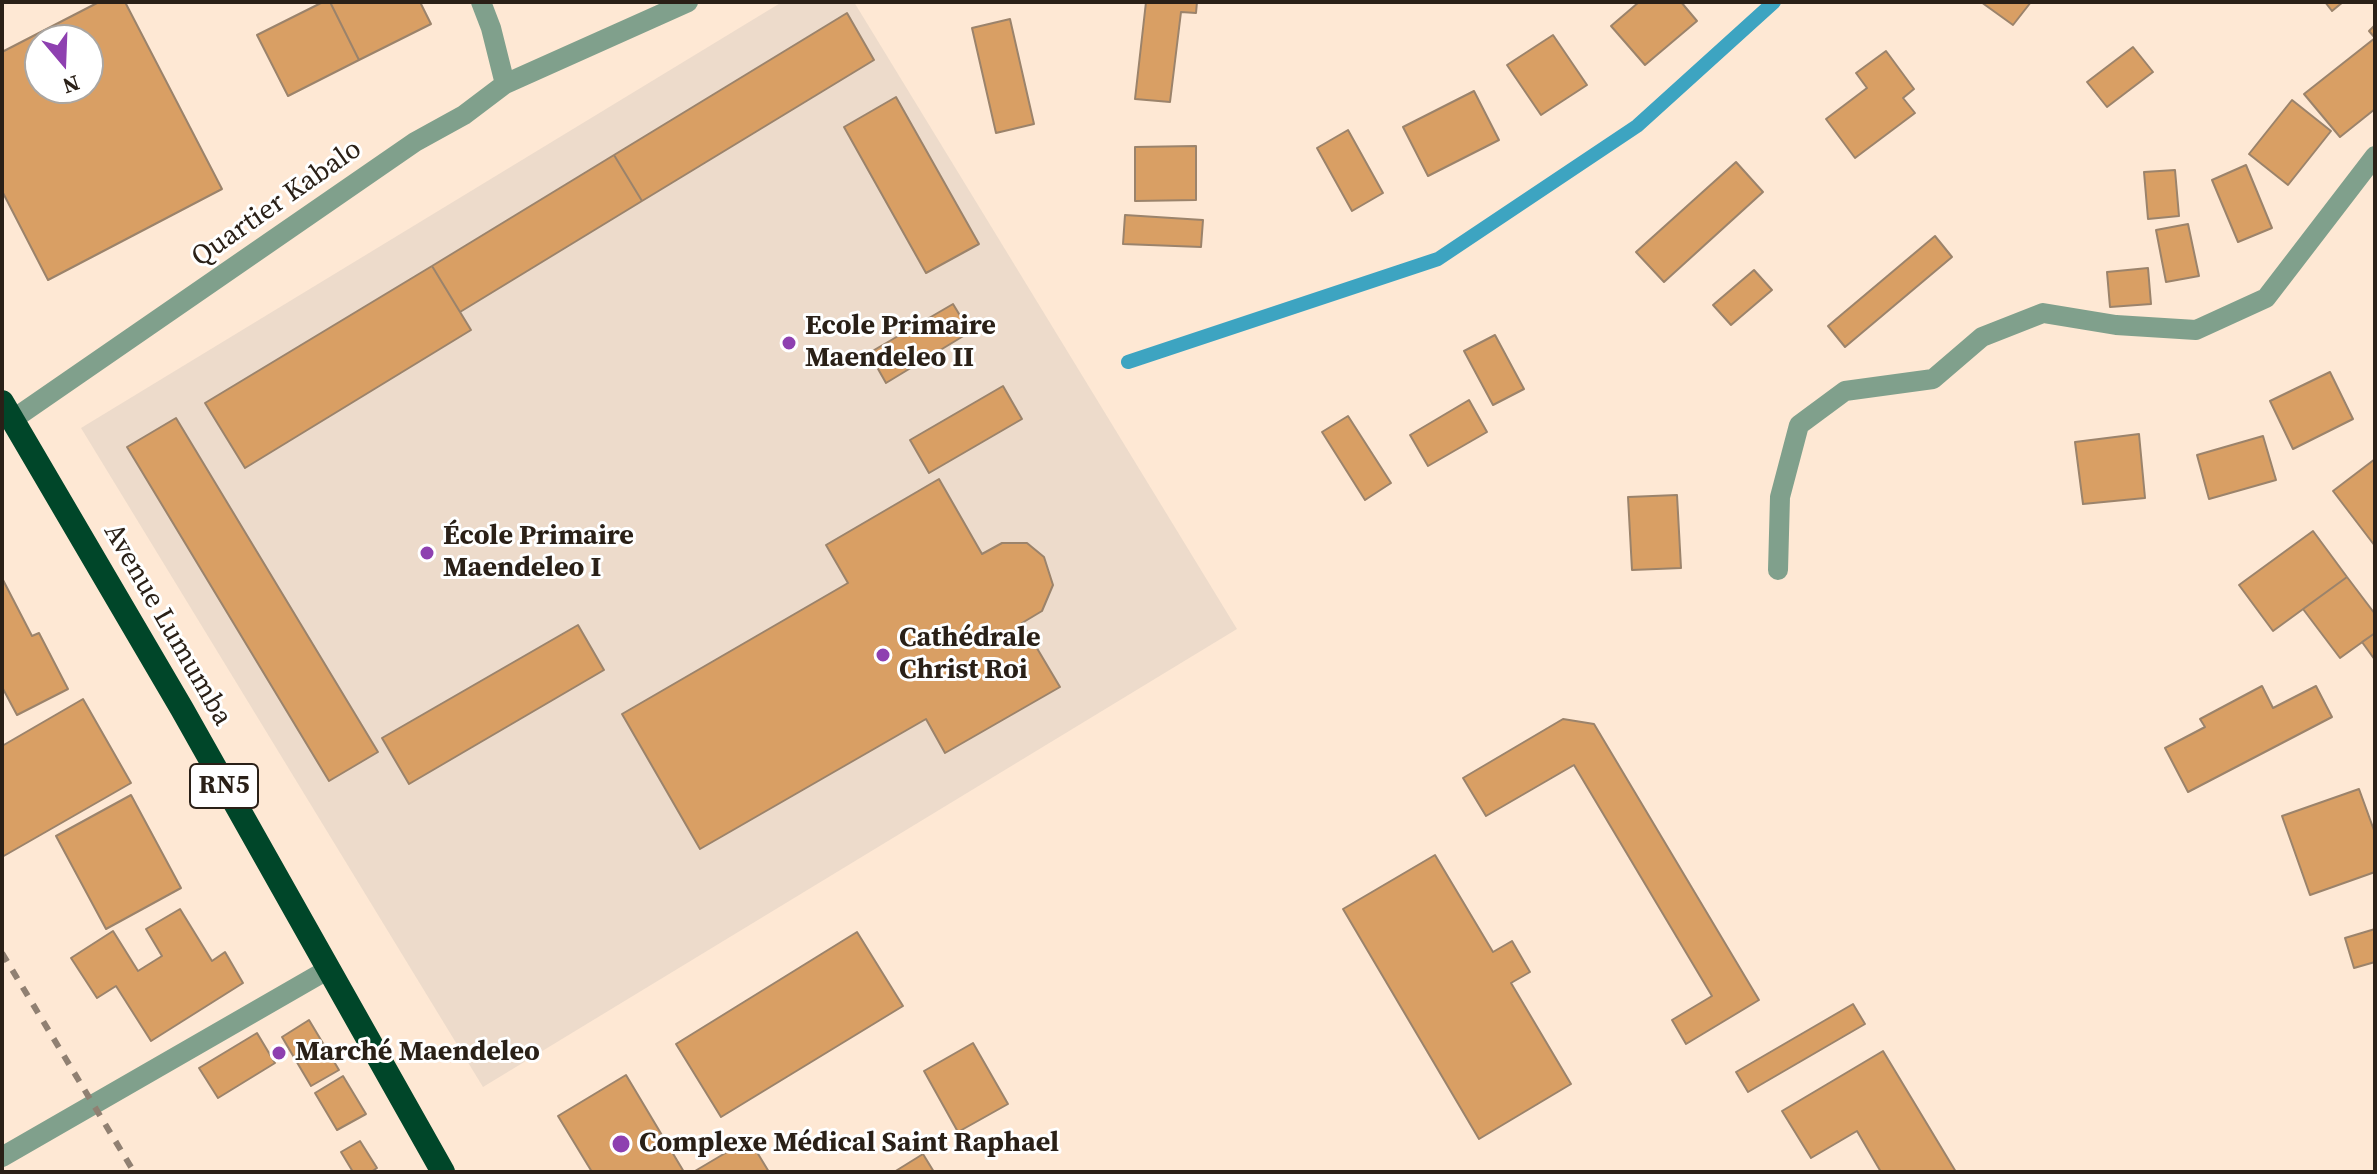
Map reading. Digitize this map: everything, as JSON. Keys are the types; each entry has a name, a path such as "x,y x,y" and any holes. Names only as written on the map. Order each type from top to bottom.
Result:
{"highway":[{"name":"Avenue Lumumba","path":"7,411 182,709 443,1172"}],"street":[{"path":"481,2 505,84"},
{"name":"Quartier Kabalo","path":"7,411 415,142 464,115 505,84 688,2"},
{"path":"1778,570 1780,497 1799,425 1845,391 1933,379 1982,337 2043,313 2116,325 2196,330 2266,298 2375,156"},
{"path":"2,1157 327,970"}],"shaded area":[{"path":"782,2 854,2 1237,629 483,1087 81,428"}],"building":[{"path":"99,2 125,2 222,189 48,280 2,191 2,52 24,41 24,104 104,104 104,24 56,24"},
{"path":"323,2 330,2 359,60 288,96 257,35"},
{"path":"330,2 420,2 431,24 359,60"},
{"path":"1146,2 1197,2 1196,13 1181,12 1170,102 1135,99"},
{"path":"1639,2 1681,2 1697,21 1645,65 1611,26"},
{"path":"1981,2 2031,2 2013,25"},
{"path":"2325,2 2343,2 2332,11"},
{"path":"847,13 874,60 642,201 614,155"},
{"path":"1010,19 1034,124 996,133 972,28"},
{"path":"1553,35 1587,85 1541,115 1507,65"},
{"path":"2375,38 2375,109 2340,137 2304,94"},
{"path":"2133,47 2153,72 2107,107 2087,82"},
{"path":"1886,51 1914,89 1903,98 1915,113 1855,158 1826,119 1867,88 1856,73"},
{"path":"1474,91 1499,140 1428,176 1403,127"},
{"path":"896,97 979,244 926,273 844,127"},
{"path":"2292,100 2331,131 2288,185 2249,154"},
{"path":"1348,130 1383,193 1352,211 1317,148"},
{"path":"1196,146 1196,200 1135,201 1135,147"},
{"path":"614,155 642,201 460,312 432,266"},
{"path":"1736,162 1763,192 1664,282 1636,252"},
{"path":"2246,165 2272,228 2238,242 2212,180"},
{"path":"2175,170 2179,216 2148,219 2144,172"},
{"path":"1125,215 1203,220 1201,247 1123,244"},
{"path":"2188,224 2199,276 2166,282 2156,230"},
{"path":"1935,236 1952,257 1845,347 1828,326"},
{"path":"432,266 471,330 245,468 205,403"},
{"path":"2148,268 2151,304 2110,307 2107,272"},
{"path":"1754,270 1772,290 1731,325 1713,305"},
{"path":"953,304 970,332 886,383 869,353"},
{"path":"1495,335 1524,389 1493,405 1464,351"},
{"path":"2330,372 2353,419 2293,449 2270,401"},
{"path":"1003,386 1022,419 929,473 910,440"},
{"path":"1469,400 1487,432 1428,466 1410,435"},
{"path":"1348,416 1391,483 1365,500 1322,432"},
{"path":"176,418 378,752 329,781 127,447"},
{"path":"2139,434 2145,498 2083,504 2075,442"},
{"path":"2263,436 2276,480 2209,499 2197,455"},
{"path":"2375,459 2375,546 2333,491"},
{"name":"Cathédrale Christ Roi","path":"939,479 982,554 1002,543 1027,543 1044,557 1053,585 1042,611 1022,623 1060,687 945,753 926,719 700,849 622,714 848,583 826,545"},
{"path":"1677,495 1681,568 1632,570 1628,497"},
{"path":"2313,531 2347,577 2273,631 2239,585"},
{"path":"2347,577 2375,614 2375,633 2340,658 2303,609"},
{"path":"2,578 32,636 39,633 68,689 17,715 2,687"},
{"path":"578,625 604,670 409,784 382,738"},
{"path":"2375,633 2375,660 2362,642"},
{"path":"2262,686 2273,708 2316,686 2332,717 2188,792 2165,748 2205,727 2200,719"},
{"path":"83,699 131,783 2,857 2,746"},
{"path":"1563,719 1594,724 1759,1000 1686,1044 1672,1020 1712,996 1574,765 1486,816 1463,778"},
{"path":"2359,789 2375,833 2375,872 2310,895 2282,816"},
{"path":"131,795 181,888 106,929 56,836"},
{"path":"1435,855 1493,952 1512,941 1530,972 1511,983 1571,1084 1479,1139 1343,909"},
{"path":"180,909 212,961 225,952 243,983 151,1041 116,986 97,998 71,958 113,931 138,971 162,956 146,929"},
{"path":"2375,929 2375,962 2354,968 2345,938"},
{"path":"857,932 903,1006 721,1117 676,1044"},
{"path":"1853,1004 1865,1024 1748,1092 1736,1072"},
{"path":"309,1020 339,1070 311,1086 282,1037"},
{"path":"257,1033 275,1063 218,1098 199,1068"},
{"path":"973,1043 1008,1104 958,1132 924,1071"},
{"path":"1883,1051 1956,1172 1881,1172 1857,1131 1811,1158 1782,1111"},
{"name":"Complexe Médical Saint Raphael","path":"626,1075 684,1172 592,1172 558,1116"},
{"path":"343,1076 366,1114 337,1130 315,1093"},
{"path":"749,1139 769,1172 695,1171"},
{"path":"360,1141 377,1168 371,1172 353,1172 341,1152"},
{"path":"923,1154 934,1172 894,1172"}],"waterway":[{"path":"1128,362 1438,259 1637,126 1774,2"}],"railway":[{"path":"2,953 134,1172"}],"place":[{"name":"Ecole Primaire Maendeleo II","path":"789,343"},
{"name":"École Primaire Maendeleo I","path":"427,553"},
{"name":"Cathédrale Christ Roi","path":"883,655"},
{"name":"Marché Maendeleo","path":"279,1053"},
{"name":"Complexe Médical Saint Raphael","path":"621,1144"}]}
